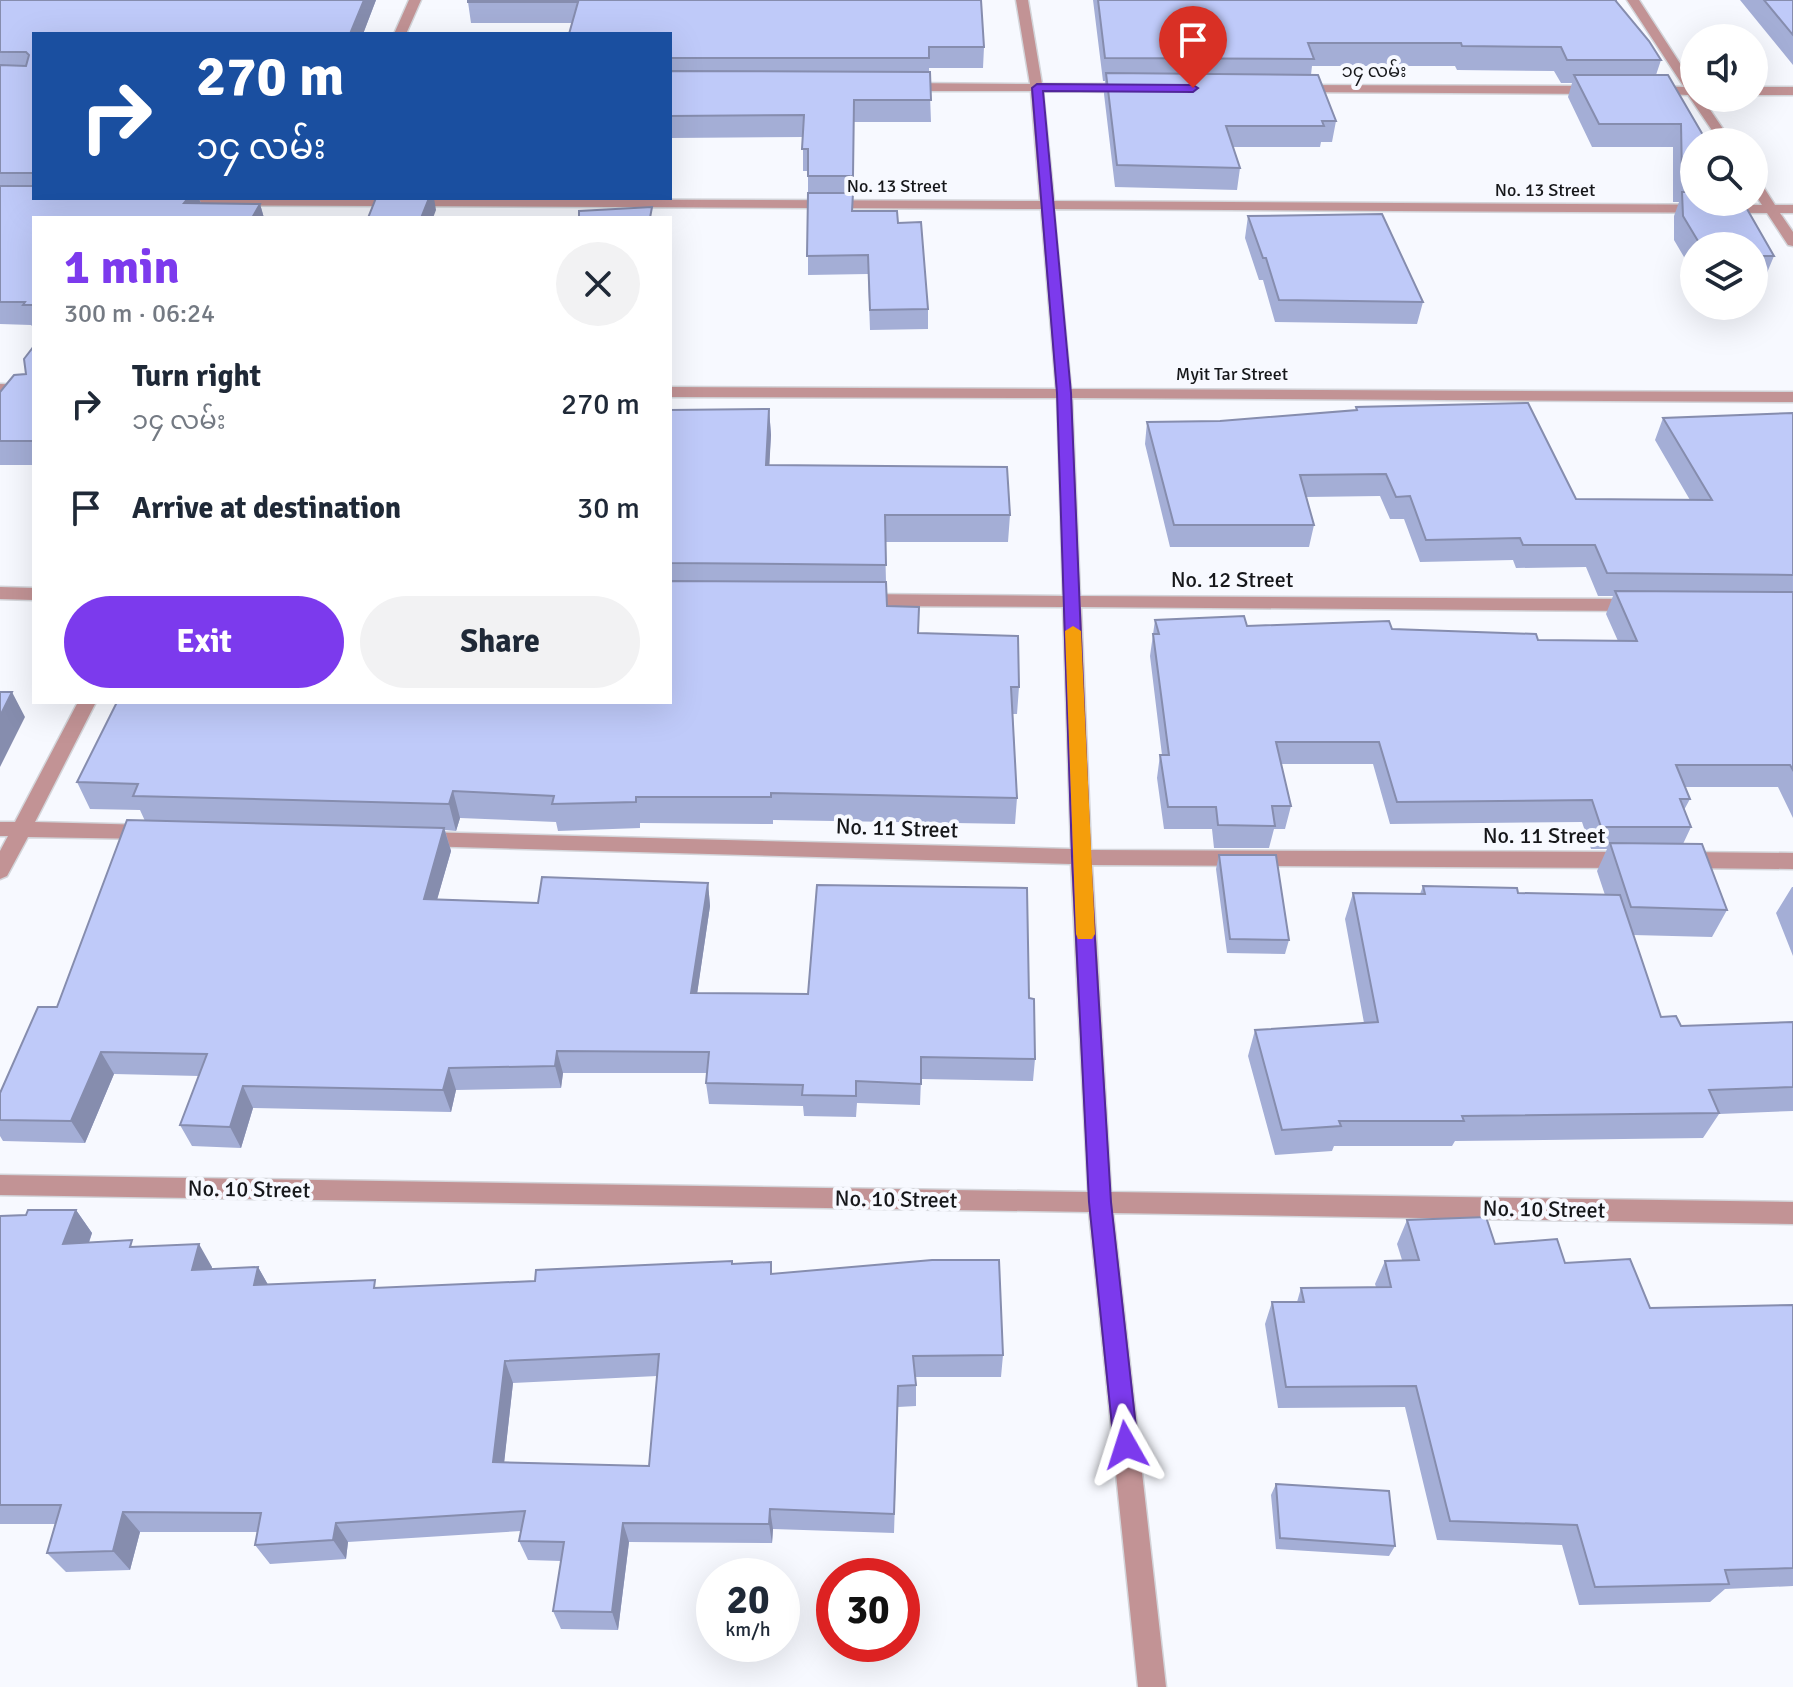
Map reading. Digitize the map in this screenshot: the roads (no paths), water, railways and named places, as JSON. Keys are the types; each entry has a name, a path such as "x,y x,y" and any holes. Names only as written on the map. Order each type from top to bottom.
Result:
{"street":[{"path":"401,32 415,0"},
{"path":"1022,0 1037,88 1064,393 1081,857 1100,1202 1152,1687"},
{"path":"1633,0 1680,72"},
{"path":"893,87 1149,88"},
{"name":"၁၄ လမ်း","path":"1276,89 1612,90"},
{"path":"1644,90 1680,92"},
{"path":"1768,91 1793,91"},
{"name":"No. 13 Street","path":"154,201 1793,209"},
{"path":"1768,203 1793,242"},
{"path":"0,389 32,390"},
{"name":"Myit Tar Street","path":"672,392 1793,397"},
{"path":"0,593 32,594"},
{"name":"No. 12 Street","path":"840,600 1652,605"},
{"path":"0,871 86,704"},
{"path":"0,829 165,832"},
{"name":"No. 11 Street","path":"402,839 1081,857 1793,861"},
{"name":"No. 10 Street","path":"0,1185 1793,1213"}]}
